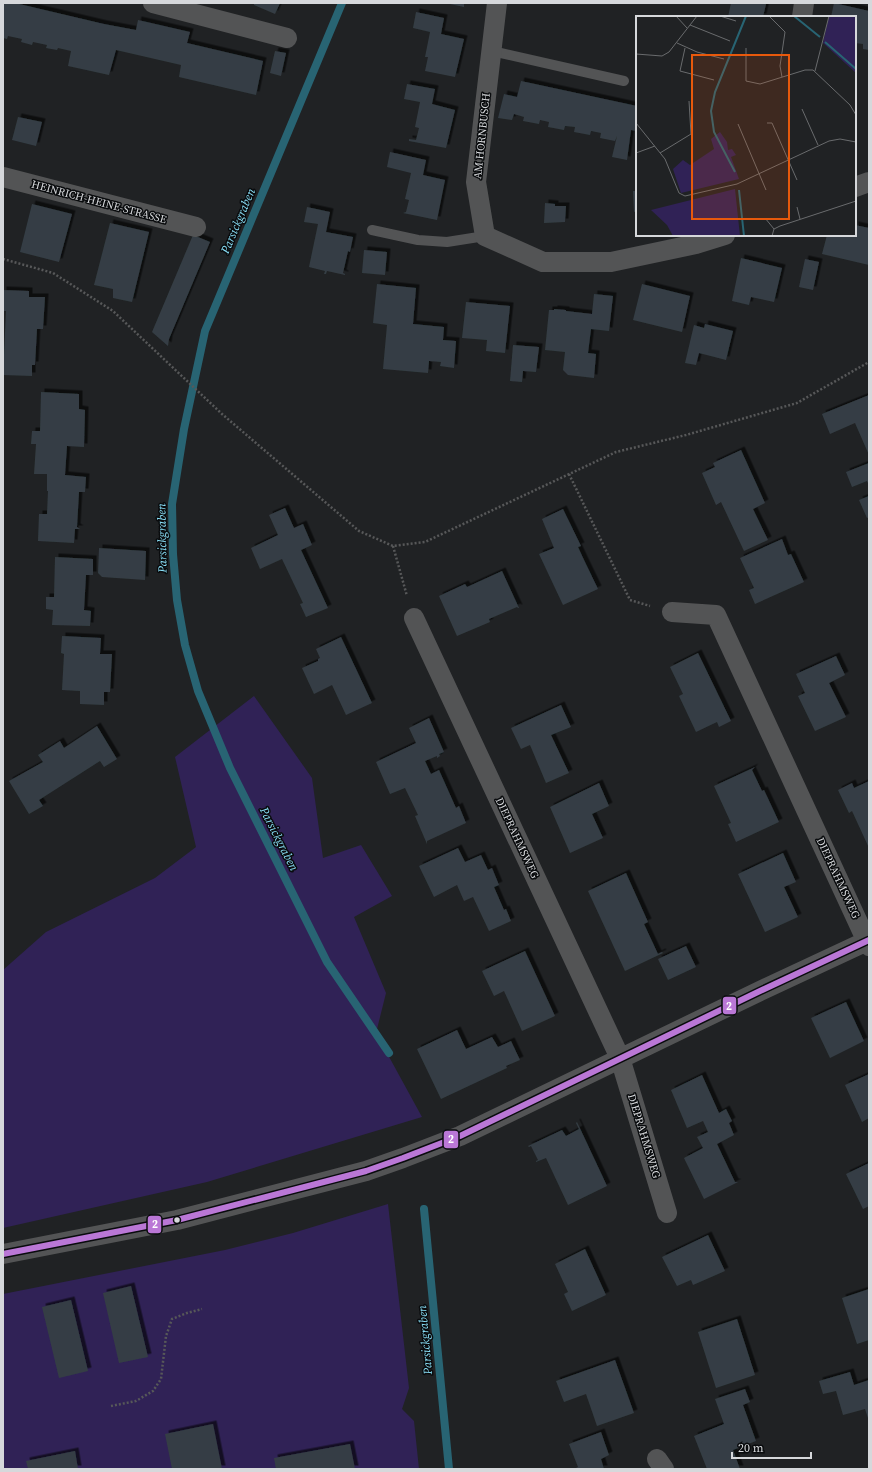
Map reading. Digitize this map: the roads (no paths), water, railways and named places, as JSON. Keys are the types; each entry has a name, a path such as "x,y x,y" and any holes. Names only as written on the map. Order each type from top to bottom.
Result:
{"street":[{"path":"153,3 287,38"},
{"name":"AM HORNBUSCH","path":"486,236 476,182 497,3"},
{"path":"802,16 804,3"},
{"name":"HEINRICH-HEINE-STRASSE","path":"3,177 196,227"},
{"path":"856,187 869,182"},
{"path":"486,236 543,262 611,262 696,244 722,236"},
{"name":"DIEPRAHMSWEG","path":"3,1254 177,1220 366,1171 403,1158 460,1136 760,991 868,943 716,615 672,612"},
{"name":"DIEPRAHMSWEG","path":"414,618 620,1058 667,1213"}],"lane":[{"path":"492,51 624,82"},
{"path":"372,230 418,240 448,242 486,236"}],"waterway":[{"name":"Parsickgraben","path":"342,3 205,331 184,429 172,504 173,554 177,600 185,645 198,691 230,768 327,962 389,1053"},
{"name":"Parsickgraben","path":"424,1209 449,1469"}]}
